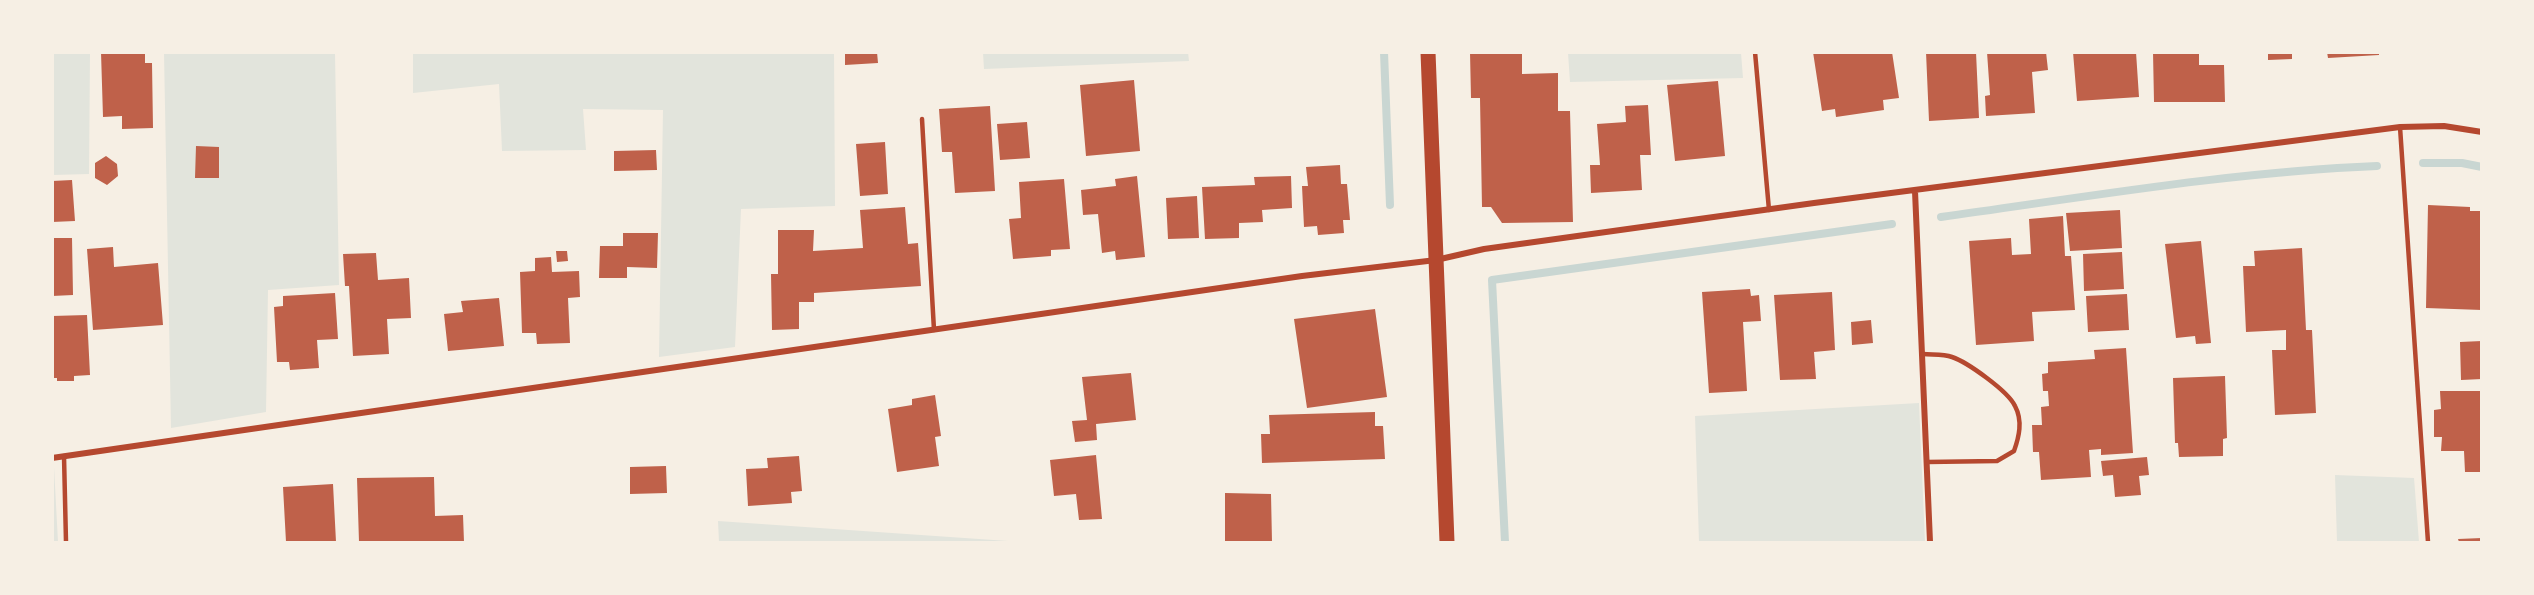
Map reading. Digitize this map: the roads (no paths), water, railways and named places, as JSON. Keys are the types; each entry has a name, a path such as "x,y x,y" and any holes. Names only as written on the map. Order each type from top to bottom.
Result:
{"main road":[{"path":"1428,52 1448,543"}],"street":[{"path":"52,458 1302,276 1436,260 1484,249 1769,210 2400,128 2444,126 2481,132"},
{"path":"1915,191 1930,543"}],"lane":[{"path":"1755,52 1769,210"},
{"path":"922,119 934,330"},
{"path":"2400,128 2428,543"},
{"path":"1923,354 1952,357 1976,371 2001,391 2015,406 2021,433 2014,452 1997,461 1927,462"},
{"path":"64,456 66,543"}],"waterway":[{"path":"1384,52 1390,205"},
{"path":"2423,163 2462,163 2482,167"},
{"path":"1941,217 2213,180 2377,166"},
{"path":"1505,542 1492,280 1892,224"}]}
